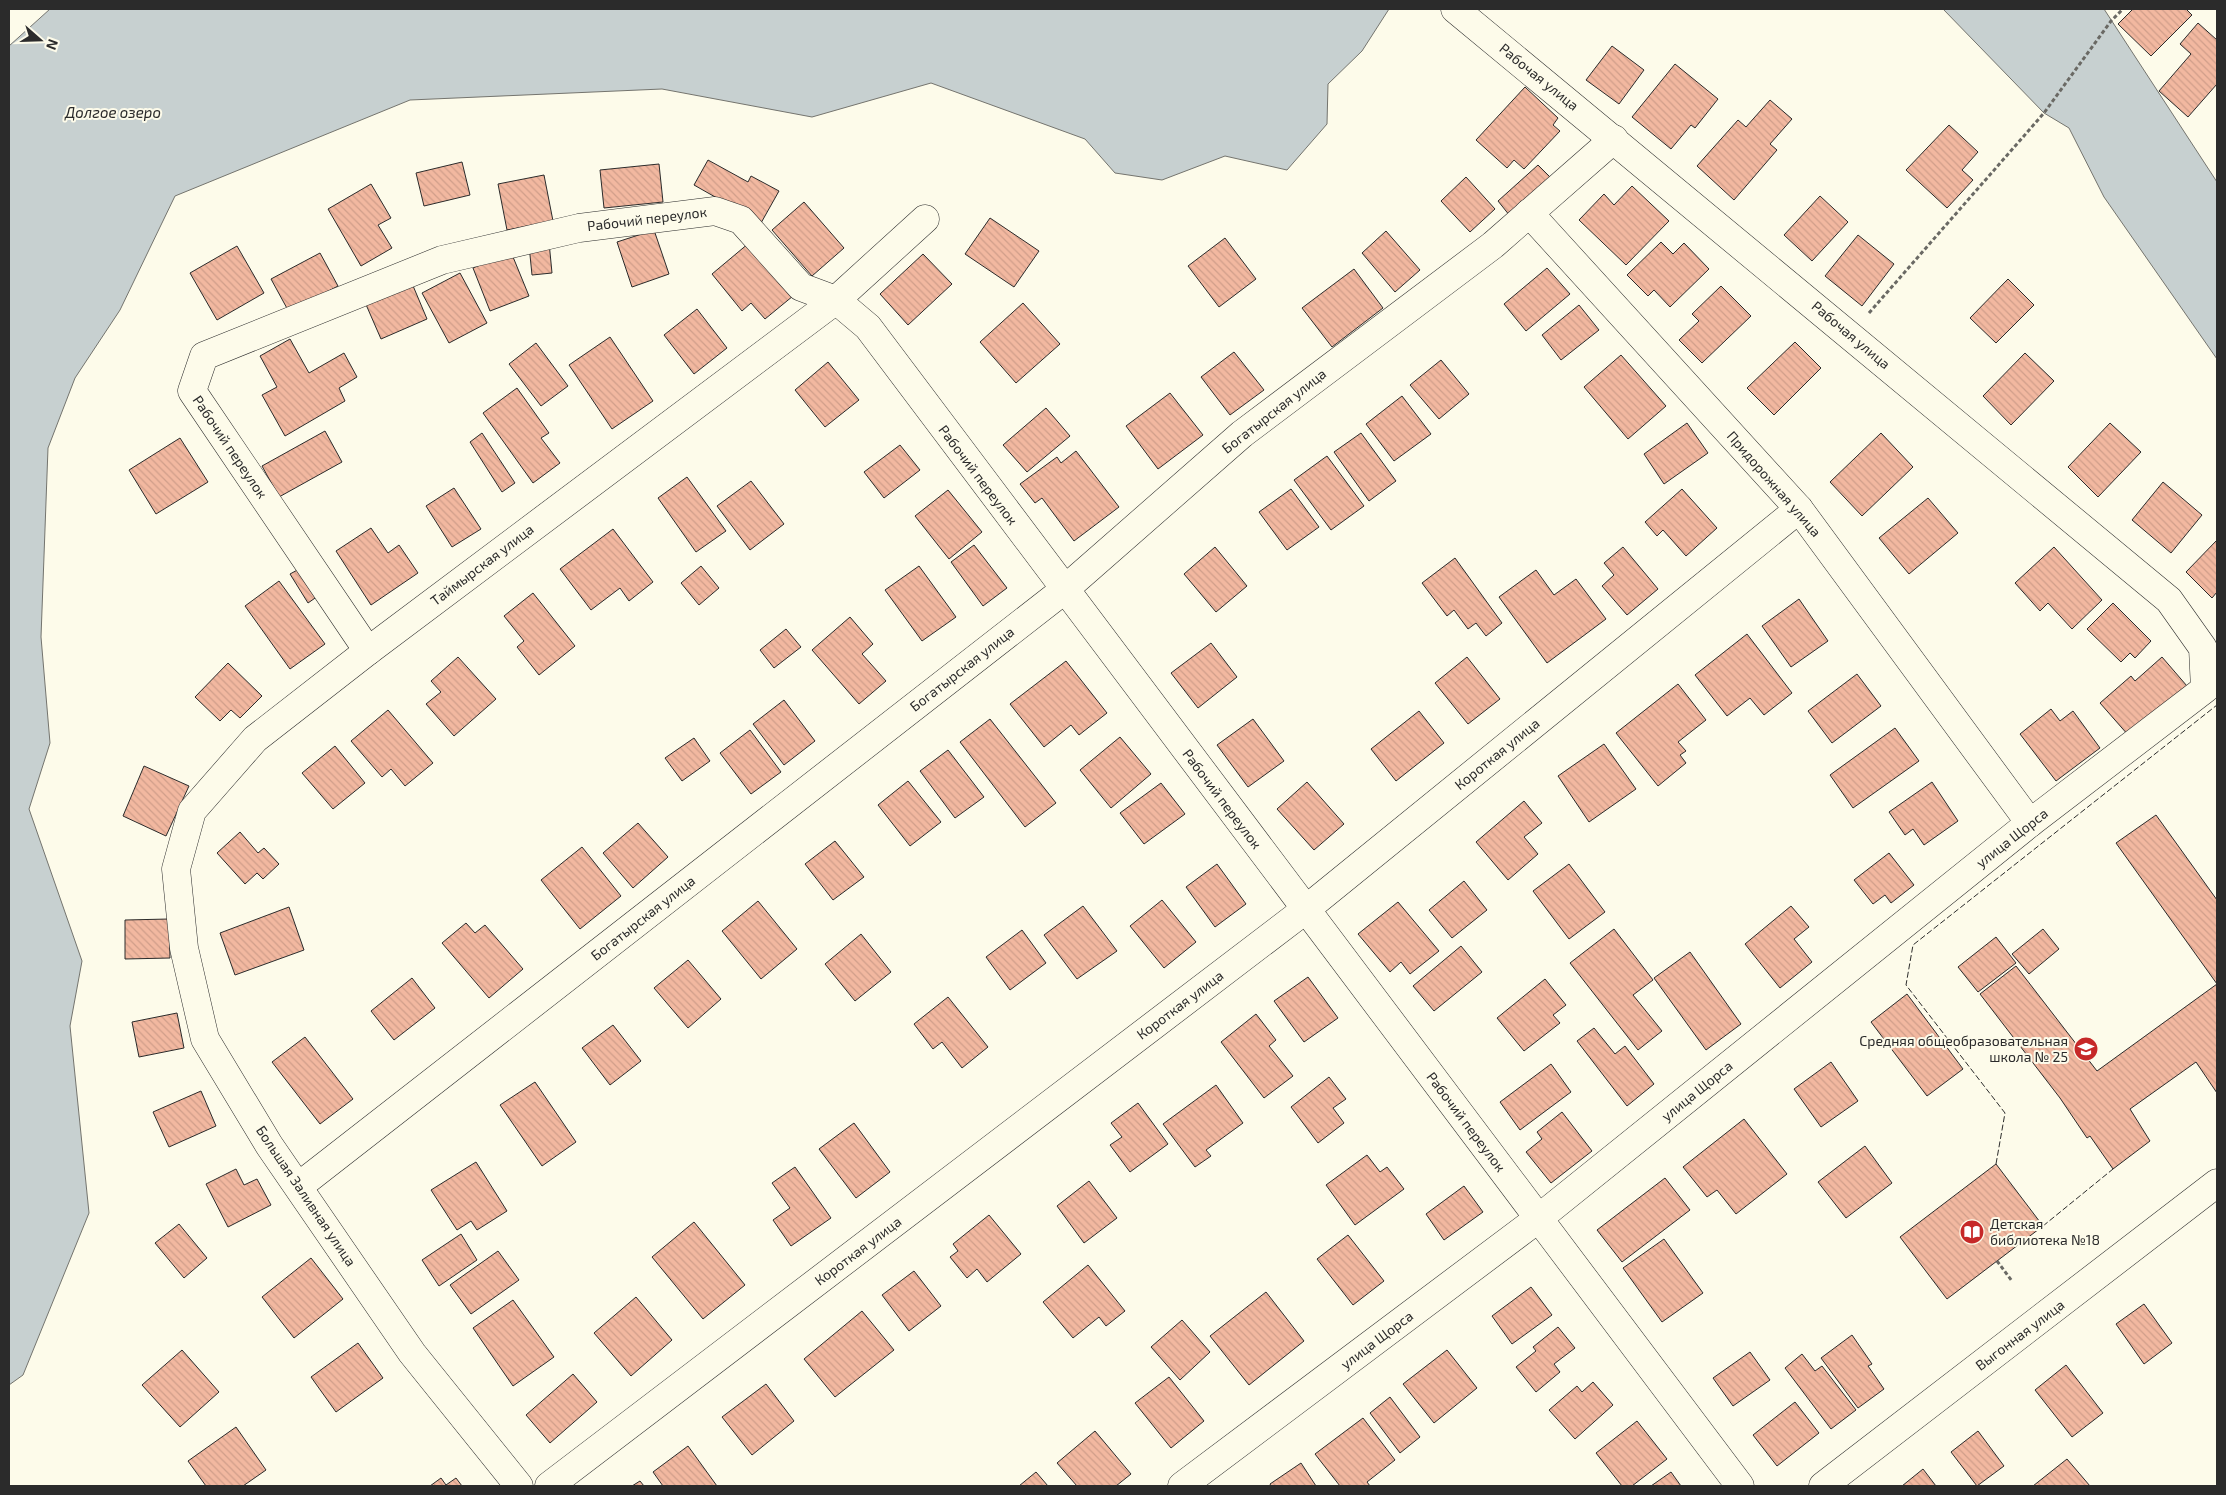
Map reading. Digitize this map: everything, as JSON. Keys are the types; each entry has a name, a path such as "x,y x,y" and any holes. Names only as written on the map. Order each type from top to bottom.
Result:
{"street":[{"name":"Рабочая улица","path":"1455,9 1850,334 2169,600 2203,648 2206,689"},
{"name":"Богатырская улица","path":"299,1186 1064,590 1242,434 1493,245 1614,139"},
{"name":"Рабочий переулок","path":"368,652 192,391 204,356 442,260 579,228 715,211 741,220 801,287 836,300 868,327 1740,1486"},
{"name":"Придорожная улица","path":"1529,213 1799,509 2030,823"},
{"name":"Таймырская улица","path":"176,869 192,811 255,739 836,300 925,219"},
{"name":"Короткая улица","path":"549,1486 1305,910 1799,509"},
{"name":"улица Щорса","path":"1182,1486 1539,1218 2030,823 2206,689"},
{"name":"Большая Заливная улица","path":"176,869 184,948 205,1039 269,1145 412,1353 519,1486"},
{"name":"Выгонная улица","path":"1823,1486 2217,1183"}],"path":[{"path":"1850,334 2044,114 2112,21 2123,9"},
{"path":"1997,1261 2012,1281"}],"water":[{"name":"Долгое озеро","path":"50,9 1389,9 1362,51 1328,84 1327,124 1287,170 1225,156 1162,180 1115,173 1085,139 931,83 812,117 662,89 410,100 175,196 120,310 75,378 48,448 41,637 50,743 29,809 82,961 70,1026 89,1213 23,1375 9,1385 9,46"},
{"path":"1943,9 2104,9 2217,182 2217,359 2104,197 2069,128 2044,113"}],"building":[{"path":"2133,9 2186,9 2192,15 2151,56 2118,24"},
{"path":"2198,23 2217,40 2217,84 2188,117 2159,91 2191,54 2180,44"},
{"path":"1612,46 1644,70 1619,104 1586,80"},
{"path":"1675,64 1718,99 1695,128 1691,125 1671,149 1632,117"},
{"path":"1525,87 1558,118 1553,125 1560,131 1524,169 1514,160 1507,168 1476,140"},
{"path":"1770,100 1792,119 1770,144 1777,150 1734,200 1697,166 1738,120 1746,127"},
{"path":"1949,125 1978,152 1962,170 1973,180 1947,208 1906,170"},
{"path":"708,160 748,182 751,176 779,191 761,223 694,185"},
{"path":"462,162 470,195 424,206 416,173"},
{"path":"659,164 663,202 604,208 600,170"},
{"path":"1538,165 1551,178 1510,216 1498,201"},
{"path":"544,175 553,221 507,230 498,184"},
{"path":"1466,177 1495,209 1470,232 1441,201"},
{"path":"371,184 391,218 378,225 392,248 361,266 328,209"},
{"path":"1632,186 1669,221 1626,265 1579,220 1604,194 1614,205"},
{"path":"1820,196 1848,222 1812,261 1784,235"},
{"path":"804,202 844,248 812,276 772,230"},
{"path":"990,218 1039,251 1014,287 965,254"},
{"path":"654,230 669,274 632,287 617,242"},
{"path":"1386,231 1420,270 1395,292 1362,253"},
{"path":"1858,235 1894,264 1862,306 1825,276"},
{"path":"1225,238 1256,279 1219,307 1188,266"},
{"path":"549,242 552,273 532,275 529,245"},
{"path":"1661,242 1673,254 1684,243 1709,269 1670,307 1654,290 1648,296 1627,275"},
{"path":"749,243 793,296 765,319 751,303 742,311 712,274"},
{"path":"237,246 264,293 217,320 190,273"},
{"path":"511,252 529,296 490,311 473,268"},
{"path":"320,253 338,286 289,312 271,279"},
{"path":"923,254 952,284 908,325 880,294"},
{"path":"1547,268 1570,294 1526,331 1504,304"},
{"path":"1354,269 1383,308 1332,347 1302,308"},
{"path":"460,273 487,323 449,343 422,293"},
{"path":"2008,279 2034,305 1996,343 1970,318"},
{"path":"411,281 427,319 381,339 364,300"},
{"path":"1721,286 1751,316 1702,363 1679,340 1699,321 1692,314"},
{"path":"1023,303 1060,344 1016,383 980,342"},
{"path":"1579,305 1599,330 1561,360 1542,335"},
{"path":"697,309 727,348 694,374 664,335"},
{"path":"610,337 653,401 612,429 569,365"},
{"path":"290,339 309,373 344,353 357,377 339,388 345,401 285,436 262,395 277,387 260,356"},
{"path":"1795,342 1821,368 1774,415 1747,388"},
{"path":"536,343 568,386 541,406 509,364"},
{"path":"1234,352 1264,390 1230,415 1201,377"},
{"path":"2025,353 2054,381 2011,425 1983,396"},
{"path":"1621,355 1666,406 1628,439 1584,387"},
{"path":"1441,360 1469,394 1439,419 1410,385"},
{"path":"828,362 859,400 825,427 795,390"},
{"path":"517,388 549,433 541,438 560,463 533,483 483,413"},
{"path":"1170,393 1203,435 1158,469 1126,426"},
{"path":"1402,396 1431,434 1394,461 1366,424"},
{"path":"1046,408 1070,436 1027,472 1003,445"},
{"path":"1687,423 1708,453 1664,484 1644,454"},
{"path":"2110,423 2141,452 2098,497 2068,467"},
{"path":"325,431 342,462 279,497 262,466"},
{"path":"482,433 515,483 502,492 470,442"},
{"path":"1361,433 1396,481 1369,501 1334,452"},
{"path":"1881,433 1913,467 1862,516 1830,482"},
{"path":"180,438 208,482 156,514 129,470"},
{"path":"900,445 920,470 884,498 864,472"},
{"path":"1076,451 1119,507 1074,541 1042,498 1035,503 1020,484 1057,457 1061,463"},
{"path":"1327,456 1364,506 1331,530 1294,480"},
{"path":"687,477 726,531 696,552 658,498"},
{"path":"751,481 784,524 750,550 717,506"},
{"path":"2163,482 2202,515 2171,553 2132,520"},
{"path":"454,488 481,529 452,547 426,506"},
{"path":"1291,489 1319,527 1287,550 1259,512"},
{"path":"1682,489 1717,528 1686,556 1663,530 1657,536 1645,522"},
{"path":"948,490 982,532 949,559 915,516"},
{"path":"1928,498 1958,533 1909,574 1879,538"},
{"path":"371,528 388,553 399,545 418,573 371,605 336,551"},
{"path":"613,529 653,582 629,601 620,588 591,610 560,569"},
{"path":"2217,540 2217,592 2212,598 2186,572"},
{"path":"974,545 1007,588 983,606 951,562"},
{"path":"1215,547 1247,586 1216,612 1184,574"},
{"path":"1623,547 1658,589 1627,615 1602,586 1614,575 1604,563"},
{"path":"2054,547 2102,600 2072,629 2048,603 2040,611 2015,583"},
{"path":"1455,558 1502,623 1486,636 1476,623 1468,629 1454,610 1447,616 1422,583"},
{"path":"701,566 719,588 699,605 681,583"},
{"path":"919,566 956,617 922,641 885,590"},
{"path":"301,568 318,596 308,603 290,574"},
{"path":"1536,570 1554,595 1576,579 1606,619 1547,663 1499,597"},
{"path":"279,581 325,644 290,669 245,606"},
{"path":"533,593 575,646 539,675 517,647 524,641 504,616"},
{"path":"1799,599 1828,641 1791,667 1762,626"},
{"path":"2113,603 2151,641 2135,658 2130,653 2121,662 2087,629"},
{"path":"850,617 873,644 862,654 886,681 859,704 812,650"},
{"path":"786,629 801,647 774,668 760,650"},
{"path":"1747,634 1792,693 1764,715 1750,698 1727,716 1695,675"},
{"path":"1211,643 1237,677 1198,708 1171,673"},
{"path":"458,657 496,699 454,736 426,704 441,692 431,681"},
{"path":"1467,657 1500,699 1468,724 1435,683"},
{"path":"2162,657 2187,686 2129,736 2100,703 2131,676 2135,681"},
{"path":"1066,661 1107,713 1079,735 1071,725 1044,747 1010,704"},
{"path":"228,663 262,696 240,718 231,710 220,721 195,697"},
{"path":"1857,674 1881,706 1832,743 1808,711"},
{"path":"1678,684 1706,720 1678,742 1686,751 1680,755 1686,763 1658,786 1616,733"},
{"path":"784,700 815,741 784,765 753,724"},
{"path":"2051,709 2060,721 2073,711 2100,748 2056,781 2020,734"},
{"path":"388,710 433,763 405,786 391,769 382,777 351,741"},
{"path":"1419,711 1444,743 1396,781 1371,749"},
{"path":"990,719 1056,803 1025,827 960,742"},
{"path":"1253,719 1284,761 1248,787 1217,745"},
{"path":"1895,728 1919,761 1853,808 1830,775"},
{"path":"750,730 781,772 751,794 720,753"},
{"path":"1120,737 1151,774 1111,808 1080,770"},
{"path":"694,738 710,761 682,781 665,758"},
{"path":"1604,744 1636,789 1589,822 1558,776"},
{"path":"335,746 365,783 333,809 302,773"},
{"path":"948,750 984,797 955,818 920,771"},
{"path":"144,766 189,786 166,836 123,816"},
{"path":"908,781 941,822 910,846 878,805"},
{"path":"1307,782 1344,824 1314,850 1277,809"},
{"path":"1932,782 1958,821 1924,845 1913,829 1905,835 1889,812"},
{"path":"1161,783 1185,814 1144,844 1120,813"},
{"path":"1524,801 1542,823 1524,837 1538,854 1508,880 1476,842"},
{"path":"2156,815 2217,900 2217,984 2116,843"},
{"path":"638,823 668,857 633,888 603,853"},
{"path":"240,832 258,853 264,848 279,864 263,879 257,873 245,884 217,853"},
{"path":"835,841 864,877 833,900 805,864"},
{"path":"582,847 621,896 580,929 541,880"},
{"path":"1889,853 1914,885 1891,903 1885,895 1873,904 1854,880"},
{"path":"1217,864 1246,904 1215,927 1186,887"},
{"path":"1569,864 1605,912 1569,939 1533,891"},
{"path":"1464,881 1487,910 1452,938 1429,910"},
{"path":"1162,900 1196,942 1164,968 1130,926"},
{"path":"758,901 797,949 761,979 722,931"},
{"path":"1398,902 1439,951 1410,974 1401,962 1390,972 1358,934"},
{"path":"1083,906 1117,951 1077,979 1044,935"},
{"path":"1791,906 1809,927 1794,939 1812,962 1780,988 1745,944"},
{"path":"289,907 304,950 235,975 220,933"},
{"path":"169,919 170,958 125,959 125,920"},
{"path":"466,923 475,933 485,925 523,969 489,998 442,943"},
{"path":"1614,929 1653,980 1633,995 1662,1031 1638,1050 1570,963"},
{"path":"2043,929 2059,949 2029,974 2012,954"},
{"path":"1022,930 1046,963 1010,990 986,957"},
{"path":"861,934 891,972 855,1001 825,964"},
{"path":"1996,937 2016,963 1978,992 1958,967"},
{"path":"1461,946 1482,972 1434,1011 1413,986"},
{"path":"1690,952 1741,1024 1706,1050 1654,978"},
{"path":"688,960 721,999 688,1028 654,988"},
{"path":"2016,966 2097,1071 2217,984 2217,1093 2196,1062 2130,1109 2150,1141 2113,1169 2090,1136 2087,1138 2060,1098 1980,994"},
{"path":"1308,977 1338,1018 1304,1042 1274,1001"},
{"path":"412,978 435,1008 394,1040 371,1011"},
{"path":"1545,979 1566,1005 1553,1015 1560,1023 1524,1051 1497,1018"},
{"path":"1907,994 1963,1069 1927,1096 1871,1022"},
{"path":"948,997 988,1047 962,1068 942,1042 933,1049 914,1024"},
{"path":"177,1013 184,1048 139,1057 132,1022"},
{"path":"1256,1014 1276,1040 1269,1046 1293,1076 1264,1098 1221,1042"},
{"path":"613,1025 641,1061 610,1085 582,1048"},
{"path":"1594,1028 1615,1054 1625,1046 1654,1084 1627,1106 1577,1041"},
{"path":"305,1037 353,1099 320,1124 272,1062"},
{"path":"1831,1062 1858,1101 1821,1127 1794,1089"},
{"path":"1551,1064 1571,1092 1520,1130 1500,1102"},
{"path":"1329,1077 1346,1099 1333,1108 1344,1123 1318,1143 1291,1107"},
{"path":"535,1082 576,1142 542,1166 500,1105"},
{"path":"1216,1085 1243,1123 1206,1150 1211,1156 1195,1167 1163,1124"},
{"path":"201,1091 216,1126 169,1147 153,1112"},
{"path":"1138,1103 1168,1144 1130,1172 1110,1145 1122,1137 1111,1123"},
{"path":"1562,1112 1592,1151 1551,1183 1526,1152 1542,1139 1537,1132"},
{"path":"1744,1119 1787,1174 1736,1214 1717,1190 1707,1197 1683,1167"},
{"path":"854,1123 890,1172 856,1198 819,1149"},
{"path":"1865,1146 1892,1183 1846,1218 1818,1182"},
{"path":"1367,1155 1380,1172 1387,1167 1404,1189 1355,1225 1326,1185"},
{"path":"476,1162 507,1211 477,1230 471,1221 457,1230 431,1190"},
{"name":"Детская библиотека №18","path":"1996,1164 2043,1226 1947,1299 1900,1237"},
{"path":"795,1167 831,1218 791,1246 773,1220 790,1208 772,1183"},
{"path":"236,1169 244,1185 257,1179 271,1205 228,1227 206,1184"},
{"path":"1665,1178 1690,1210 1622,1262 1597,1230"},
{"path":"1089,1181 1117,1218 1084,1243 1057,1206"},
{"path":"1464,1186 1483,1212 1444,1240 1426,1214"},
{"path":"989,1215 1021,1254 987,1282 977,1269 967,1278 950,1257 958,1251 953,1244"},
{"path":"694,1222 745,1285 703,1319 652,1257"},
{"path":"179,1224 207,1258 184,1278 155,1243"},
{"path":"461,1234 477,1260 439,1286 422,1260"},
{"path":"1348,1235 1384,1281 1353,1305 1317,1259"},
{"path":"1664,1239 1703,1293 1662,1322 1623,1268"},
{"path":"498,1251 519,1280 471,1314 450,1285"},
{"path":"311,1258 343,1299 294,1338 262,1297"},
{"path":"1088,1265 1125,1311 1106,1326 1099,1317 1073,1338 1043,1302"},
{"path":"914,1271 941,1306 909,1331 882,1295"},
{"path":"1531,1287 1552,1315 1512,1344 1492,1316"},
{"path":"1266,1292 1304,1341 1249,1385 1210,1336"},
{"path":"636,1297 672,1340 631,1376 594,1333"},
{"path":"513,1300 554,1357 513,1386 473,1328"},
{"path":"2144,1304 2172,1343 2144,1364 2116,1324"},
{"path":"862,1311 894,1350 835,1397 804,1359"},
{"path":"1182,1320 1210,1352 1180,1380 1151,1347"},
{"path":"1558,1327 1575,1348 1554,1364 1560,1372 1536,1392 1516,1367 1536,1351 1533,1347"},
{"path":"1852,1335 1872,1364 1868,1366 1884,1389 1858,1408 1821,1358"},
{"path":"358,1343 383,1378 336,1412 311,1377"},
{"path":"182,1350 219,1392 180,1427 142,1385"},
{"path":"1447,1350 1477,1388 1434,1423 1403,1384"},
{"path":"1750,1352 1770,1380 1733,1406 1713,1378"},
{"path":"1802,1354 1815,1371 1822,1366 1856,1410 1831,1429 1785,1368"},
{"path":"2066,1365 2103,1413 2072,1437 2035,1390"},
{"path":"573,1374 597,1402 550,1443 526,1415"},
{"path":"1169,1377 1204,1421 1171,1448 1135,1403"},
{"path":"1593,1382 1613,1405 1575,1439 1549,1410 1577,1386 1582,1392"},
{"path":"766,1384 794,1421 752,1455 722,1417"},
{"path":"1390,1397 1420,1437 1400,1453 1370,1413"},
{"path":"1795,1402 1819,1433 1777,1466 1753,1435"},
{"path":"1363,1418 1395,1460 1367,1482 1370,1486 1340,1486 1315,1454"},
{"path":"1637,1421 1667,1459 1632,1486 1622,1486 1596,1453"},
{"path":"236,1427 266,1470 243,1486 206,1486 188,1461"},
{"path":"1095,1431 1131,1474 1116,1486 1077,1486 1057,1463"},
{"path":"1978,1431 2004,1466 1977,1486 1951,1452"},
{"path":"688,1446 717,1486 663,1486 653,1472"},
{"path":"2067,1459 2090,1486 2033,1486"},
{"path":"1301,1463 1316,1486 1271,1486 1270,1484"},
{"path":"1923,1469 1936,1486 1902,1486"},
{"path":"1036,1472 1048,1486 1019,1486"},
{"path":"1671,1472 1681,1486 1651,1486"},
{"path":"441,1478 446,1485 456,1478 462,1486 430,1486"},
{"path":"640,1481 644,1486 632,1486"}],"fence":[{"path":"1996,1164 2005,1113 1906,985 1913,945 2217,705"},
{"path":"2043,1226 2113,1169"}],"place":[{"name":"Средняя общеобразовательная школа № 25","path":"2086,1049"},
{"name":"Детская библиотека №18","path":"1972,1232"}]}
